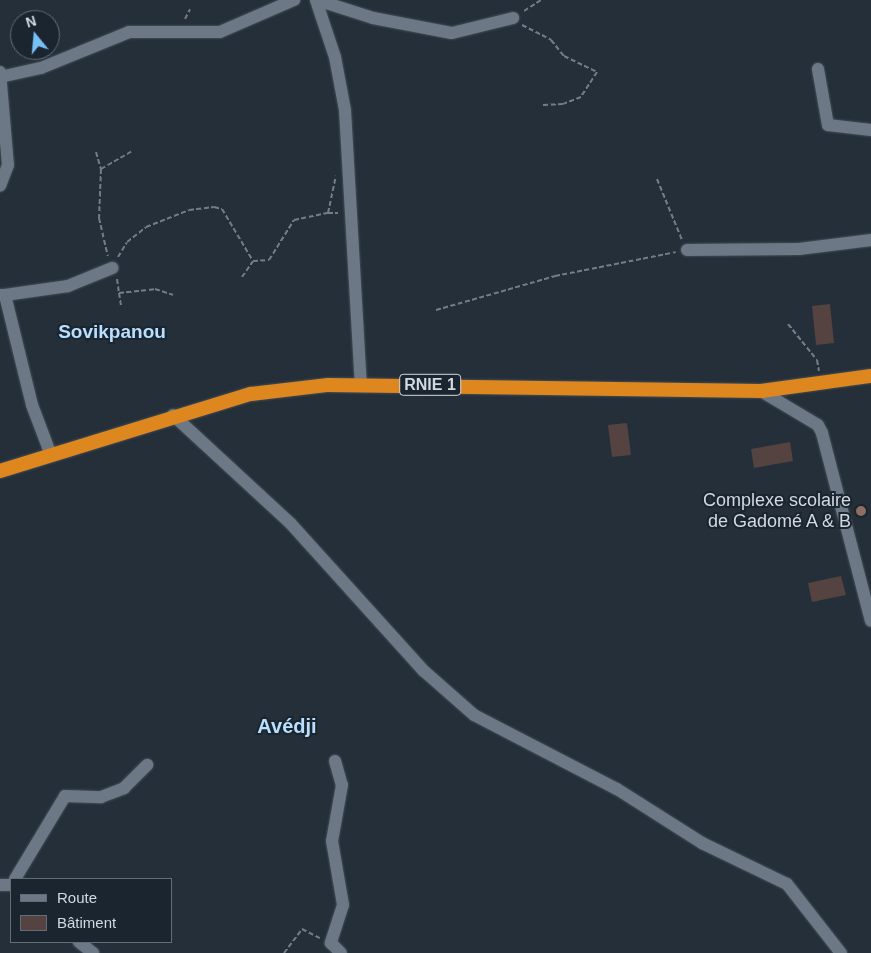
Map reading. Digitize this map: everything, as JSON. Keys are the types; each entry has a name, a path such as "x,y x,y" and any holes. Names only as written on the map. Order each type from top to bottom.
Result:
{"highway":[{"name":"RNIE 1","path":"0,471 172,415 251,394 361,384 761,391 871,376"}],"street":[{"path":"0,186 8,165 1,75 41,68 129,32 220,32 294,0"},
{"path":"317,0 373,18 452,33 513,18"},
{"path":"317,0 335,57 345,110 361,384"},
{"path":"818,69 828,124 871,130"},
{"path":"687,250 790,249 871,240"},
{"path":"51,455 32,405 3,295 68,286 112,268"},
{"path":"761,391 818,425 822,433 871,621"},
{"path":"172,415 290,524 421,667 474,715 618,789 702,843 787,884 841,953"},
{"path":"335,761 342,785 332,841 343,905 331,943 342,953"},
{"path":"17,878 65,796 101,797 124,788 147,765"},
{"path":"80,943 93,953"}],"path":[{"path":"541,0 513,18 551,40 564,56 596,72 581,96 563,104 543,105"},
{"path":"101,168 132,151"},
{"path":"96,152 101,168 99,218 121,306"},
{"path":"242,278 253,261 274,256 298,217 328,213 337,172"},
{"path":"436,310 555,276 687,250 657,179"},
{"path":"112,268 136,232 189,210 214,207 222,208 253,261"},
{"path":"119,293 155,289 173,295"},
{"path":"788,324 818,365"},
{"path":"284,953 302,929 331,943"}],"building":[{"path":"830,304 834,343 816,345 812,306"},
{"path":"627,423 631,455 612,457 608,425"},
{"path":"790,442 793,461 754,468 751,449"},
{"path":"841,576 846,595 812,602 808,583"}],"place":[{"name":"Complexe scolaire de Gadomé A & B","path":"861,511"}],"district":[{"name":"Sovikpanou","path":"112,332"},
{"name":"Avédji","path":"287,726"}]}
